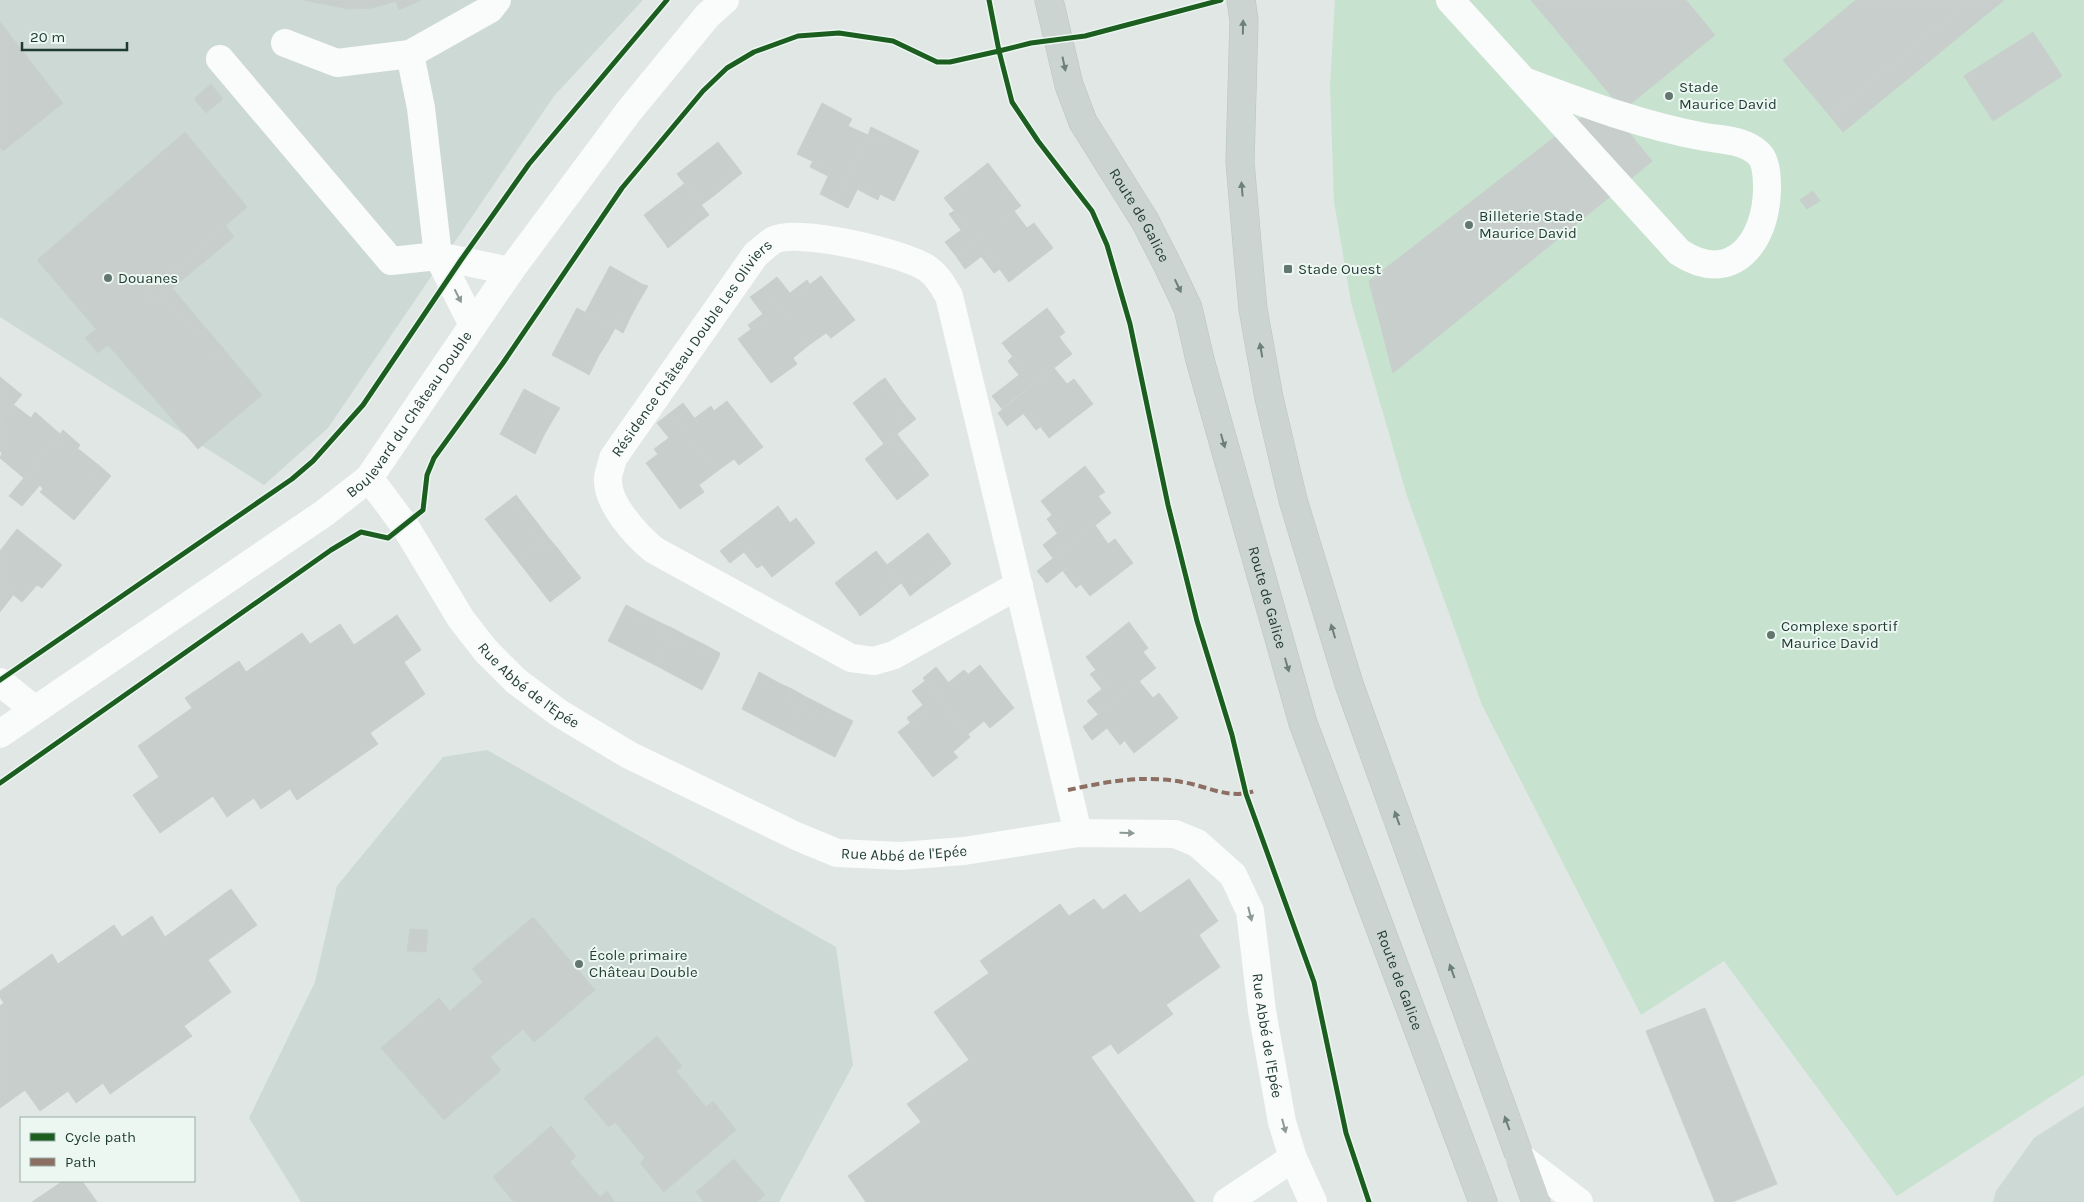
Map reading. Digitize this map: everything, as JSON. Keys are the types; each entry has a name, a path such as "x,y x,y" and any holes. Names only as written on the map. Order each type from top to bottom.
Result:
{"main road":[{"name":"Route de Galice","path":"1049,0 1069,85 1083,122 1145,221 1188,308 1200,360 1304,723 1483,1202"},
{"path":"1241,0 1244,20 1240,162 1248,255 1254,309 1269,398 1293,500 1349,684 1536,1202"}],"street":[{"path":"285,43 337,63 410,54 490,9 497,0"},
{"name":"Boulevard du Château Double","path":"0,734 323,514 370,478 510,271 629,111 708,15 725,0"},
{"path":"1450,0 1527,82 1678,252 1692,261 1706,265 1731,262 1746,251 1757,238 1767,211 1768,175 1760,154 1740,142 1678,132 1602,110 1527,82"},
{"path":"410,54 421,108 438,256 473,325"},
{"path":"220,59 391,260 438,256 510,271"},
{"name":"Résidence Château Double Les Oliviers","path":"1019,584 894,655 874,661 851,658 654,550 634,533 617,508 608,482 614,458 756,254 775,239 794,236 841,242 910,260 927,268 938,278 949,296 1019,584 1078,833"},
{"name":"Rue Abbé de l'Epée","path":"370,478 405,526 462,619 486,651 516,681 559,713 629,755 770,824 838,852 901,856 964,851 1078,833 1175,834 1197,843 1233,875 1250,911 1262,1011 1282,1122 1293,1158 1313,1202"},
{"path":"0,682 35,710"},
{"path":"1519,1156 1579,1202"},
{"path":"1227,1202 1293,1158"}],"shaded area":[{"path":"0,0 643,0 554,96 328,428 264,485 0,317"},
{"name":"École primaire Château Double","path":"487,750 836,947 853,1065 779,1202 301,1202 249,1118 315,982 337,886 443,757"},
{"path":"2084,1106 2084,1202 1993,1202 1996,1191 2034,1138"}],"green space":[{"name":"Complexe sportif Maurice David","path":"1335,0 2084,0 2084,1075 1897,1196 1724,961 1641,1015 1482,705 1407,496 1351,302 1334,201 1330,85"}],"building":[{"path":"303,0 421,0 399,10 396,1 372,8 348,9"},
{"path":"1531,0 1686,0 1715,35 1623,110"},
{"path":"1856,0 1970,0 1830,116 1783,60"},
{"path":"1970,0 2004,0 1843,132 1830,116"},
{"path":"0,22 63,103 3,151 0,147"},
{"path":"2033,32 2062,76 1993,121 1964,76"},
{"path":"211,84 223,99 206,113 194,99"},
{"path":"1604,102 1652,161 1612,195 1561,132"},
{"path":"822,103 852,119 848,126 868,135 836,202 820,194 831,170 797,154"},
{"path":"871,127 889,136 885,144 868,135"},
{"name":"Douanes","path":"185,132 247,207 143,297 151,306 163,296 218,361 227,353 262,395 198,449 108,345 98,353 85,338 96,329 37,260"},
{"path":"1561,132 1612,195 1393,373 1369,281"},
{"path":"868,135 885,144 889,136 919,151 894,201 860,184 848,208 836,202"},
{"path":"718,142 739,169 723,181 726,186 711,198 705,190 695,197 677,174"},
{"path":"813,161 831,170 828,176 810,167"},
{"path":"988,163 1007,188 1001,194 1014,211 956,256 945,242 967,226 944,198"},
{"path":"739,169 742,173 726,186 723,181"},
{"path":"684,184 703,207 691,216 697,224 685,234 680,229 664,242 644,215"},
{"path":"860,184 880,194 878,200 857,189"},
{"path":"1007,188 1021,206 1014,211 1001,194"},
{"path":"705,190 711,198 701,205 695,197"},
{"path":"1813,191 1820,201 1807,209 1800,200"},
{"path":"703,207 709,215 697,224 691,216"},
{"path":"954,211 967,226 961,230 949,214"},
{"path":"1014,211 1027,228 1034,223 1053,248 1009,282 987,252 965,269 956,256"},
{"path":"225,225 234,237 151,306 143,297"},
{"path":"680,229 685,234 668,248 664,242"},
{"path":"987,252 1000,269 994,273 981,256"},
{"path":"610,266 642,284 632,301 638,303 630,318 622,314 615,328 585,313"},
{"path":"821,276 855,320 831,338 826,333 809,345 764,287 777,277 793,297"},
{"path":"807,280 810,285 793,297 790,293"},
{"path":"642,284 648,286 638,303 632,301"},
{"path":"764,287 809,345 793,358 797,364 771,383 738,339 766,318 750,297"},
{"path":"173,289 227,353 218,361 163,296"},
{"path":"577,308 605,323 598,336 608,341 599,355 594,353 584,372 552,355"},
{"path":"1047,308 1065,332 1059,337 1072,354 1014,399 1005,386 1024,371 1002,343"},
{"path":"622,314 630,318 623,333 615,328"},
{"path":"763,314 766,318 751,329 748,325"},
{"path":"605,323 615,328 608,341 598,336"},
{"path":"594,353 599,355 589,375 584,372"},
{"path":"1013,356 1024,371 1019,375 1008,361"},
{"path":"1054,368 1067,384 1074,379 1093,404 1049,438 1028,410 1007,426 998,413"},
{"path":"0,377 22,395 19,398 0,383"},
{"path":"885,378 897,395 892,399 879,382"},
{"path":"879,382 892,399 897,395 906,407 898,413 907,426 884,444 853,403"},
{"path":"0,383 19,398 0,421"},
{"path":"1005,386 1014,399 1002,409 992,396"},
{"path":"524,389 550,403 543,416 552,421 544,435 540,433 530,451 500,434"},
{"path":"727,401 763,447 739,465 734,459 716,472 670,413 683,403 698,423"},
{"path":"550,403 560,408 552,421 543,416"},
{"path":"14,405 31,418 35,412 60,434 24,478 0,458 2,453 0,451 0,421"},
{"path":"711,406 714,411 698,423 695,418"},
{"path":"906,407 916,419 907,426 898,413"},
{"path":"1028,410 1040,427 1036,430 1023,413"},
{"path":"670,413 716,472 699,485 704,492 680,509 646,463 673,443 657,423"},
{"path":"63,430 80,445 74,454 56,439"},
{"path":"540,433 544,435 535,454 530,451"},
{"path":"897,434 907,447 900,452 890,439"},
{"path":"669,438 673,443 658,454 654,449"},
{"path":"56,439 74,454 77,448 101,467 63,511 40,492 43,489 40,485 22,506 9,496"},
{"path":"890,439 900,452 907,447 916,458 911,462 924,479 897,500 865,459"},
{"path":"916,458 929,475 924,479 911,462"},
{"path":"1085,466 1105,492 1098,496 1111,513 1053,558 1043,545 1063,529 1041,501"},
{"path":"101,467 111,476 74,520 63,511"},
{"path":"516,495 528,511 523,515 511,499"},
{"path":"511,499 523,515 528,511 539,525 532,530 542,543 518,561 485,519"},
{"path":"778,506 790,523 796,518 815,543 772,577 749,548 730,563 720,551"},
{"path":"1052,515 1063,529 1058,534 1047,519"},
{"path":"539,525 548,537 542,543 532,530"},
{"path":"1095,525 1108,544 1115,539 1133,563 1090,596 1067,567 1047,583 1037,571"},
{"path":"17,529 62,565 42,588 37,585 22,602 0,584 0,551"},
{"path":"928,533 948,559 931,571 936,576 924,585 918,577 905,588 887,565"},
{"path":"548,537 559,550 551,556 542,543"},
{"path":"542,543 551,556 559,550 568,562 563,566 576,582 550,602 518,561"},
{"path":"749,548 762,565 757,568 744,552"},
{"path":"876,551 895,575 882,585 889,593 877,603 873,598 857,611 835,583"},
{"path":"948,559 951,564 936,576 931,571"},
{"path":"568,562 581,578 576,582 563,566"},
{"path":"1067,567 1081,584 1076,588 1063,571"},
{"path":"895,575 901,583 889,593 882,585"},
{"path":"918,577 924,585 910,596 905,588"},
{"path":"0,584 13,595 0,612"},
{"path":"873,598 877,603 860,616 857,611"},
{"path":"626,605 645,615 642,620 623,611"},
{"path":"623,611 642,620 645,615 661,623 655,632 669,639 655,665 608,641"},
{"path":"397,615 421,650 404,662 425,694 370,733 378,744 297,800 290,789 261,809 254,798 227,817 213,796 160,833 133,795 159,777 138,746 192,708 185,698 239,661 246,672 302,633 310,644 340,624 354,645"},
{"path":"1129,622 1148,648 1143,652 1156,668 1098,714 1087,701 1107,685 1086,657"},
{"path":"661,623 674,629 669,639 655,632"},
{"path":"674,629 687,636 681,646 669,639"},
{"path":"687,636 703,644 700,650 718,659 702,690 655,665 669,639 681,646"},
{"path":"703,644 720,653 718,659 700,650"},
{"path":"980,665 1014,708 990,728 984,721 968,734 923,678 936,667 952,687"},
{"path":"964,670 968,674 952,687 948,683"},
{"path":"1096,670 1107,685 1102,689 1090,674"},
{"path":"759,672 779,683 776,689 756,679"},
{"path":"756,679 776,689 779,683 792,689 786,699 801,707 788,733 742,709"},
{"path":"925,681 970,737 953,752 958,757 933,777 898,732 927,710 912,691"},
{"path":"1139,681 1153,698 1159,693 1178,718 1134,753 1112,724 1092,740 1083,727"},
{"path":"792,689 806,697 801,707 786,699"},
{"path":"806,697 820,704 815,714 801,707"},
{"path":"820,704 833,711 830,717 850,727 835,757 788,733 801,707 815,714"},
{"path":"923,705 927,710 910,722 907,718"},
{"path":"833,711 853,721 850,727 830,717"},
{"path":"1112,724 1125,740 1120,745 1107,728"},
{"path":"1189,879 1218,921 1199,935 1220,967 1166,1005 1173,1014 1118,1054 1111,1044 1091,1057 1195,1202 866,1202 848,1176 921,1122 907,1104 969,1060 934,1012 989,973 980,961 1060,904 1069,916 1094,899 1103,910 1125,894 1140,913"},
{"path":"231,889 257,925 208,960 231,992 184,1026 192,1036 110,1094 103,1083 76,1103 68,1091 40,1111 25,1090 0,1108 0,1006 4,1003 0,997 0,991 52,954 58,964 114,925 122,937 152,916 165,937"},
{"path":"533,917 595,990 534,1042 523,1029 490,1057 501,1070 444,1120 381,1048 439,998 450,1011 483,982 472,969"},
{"path":"410,929 428,930 426,952 407,951"},
{"path":"1705,1008 1777,1184 1732,1202 1715,1202 1646,1031"},
{"path":"657,1036 682,1066 676,1071 706,1107 713,1101 736,1130 664,1192 640,1163 645,1158 615,1122 609,1127 584,1098"},
{"path":"551,1126 576,1156 570,1162 600,1197 607,1191 615,1202 514,1202 493,1177"},
{"path":"734,1159 765,1195 757,1202 704,1202 696,1192"},
{"path":"62,1182 83,1182 97,1202 32,1202"}],"marked path":[{"path":"1068,790 1140,779 1177,781 1220,792 1238,794 1257,790"}],"cycle path":[{"path":"0,680 292,479 313,461 363,405 461,260 529,164 667,0"},
{"path":"989,0 999,51 1031,43 1085,36 1221,0"},
{"path":"0,783 331,550 361,532 388,538 423,510 427,475 434,458 503,363 622,188 703,91 727,68 754,52 798,36 839,33 893,41 937,62 950,62 999,51 1012,102 1038,141 1092,211 1107,245 1130,324 1168,505 1197,621 1232,735 1246,794 1314,982 1346,1133 1369,1202"}],"place":[{"name":"Stade Maurice David","path":"1669,96"},
{"name":"Billeterie Stade Maurice David","path":"1469,225"},
{"name":"Stade Ouest","path":"1288,269"},
{"name":"Douanes","path":"108,278"},
{"name":"Complexe sportif Maurice David","path":"1771,635"},
{"name":"École primaire Château Double","path":"579,964"}]}
